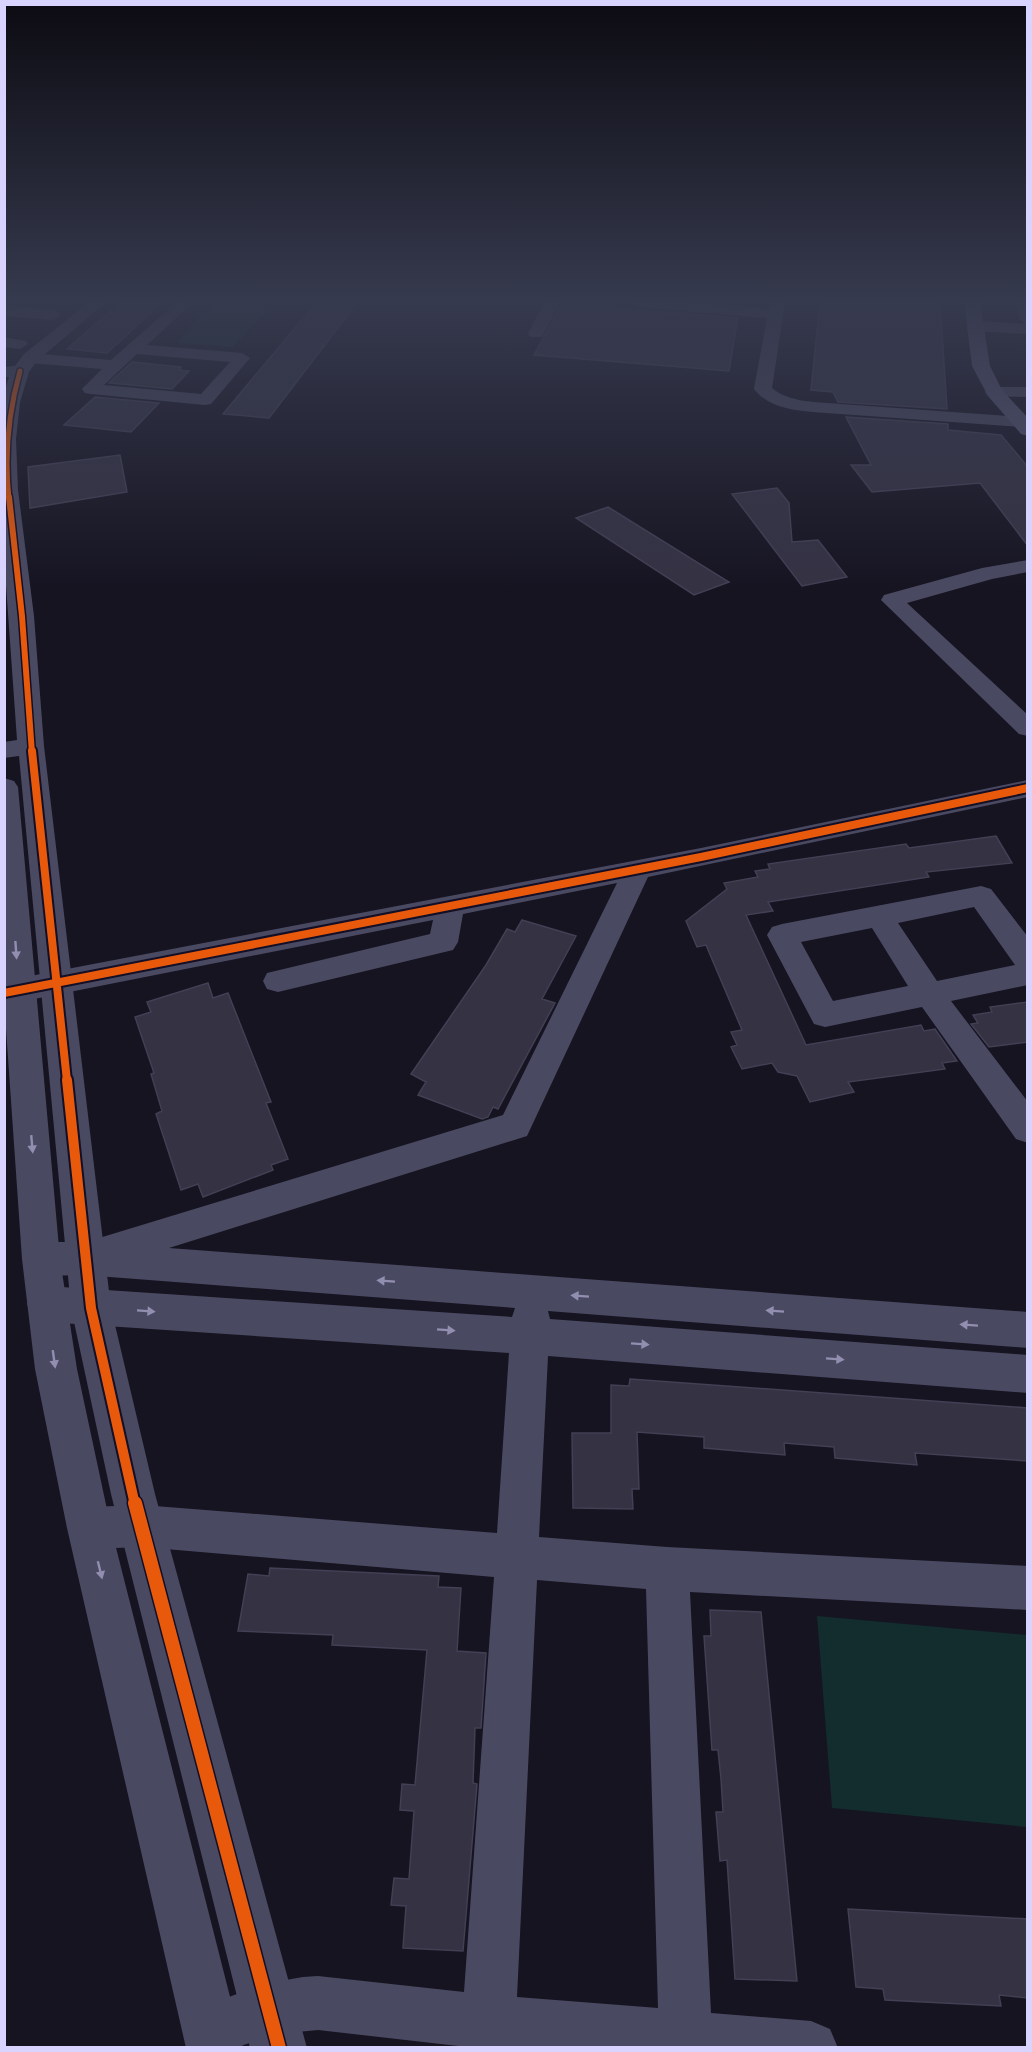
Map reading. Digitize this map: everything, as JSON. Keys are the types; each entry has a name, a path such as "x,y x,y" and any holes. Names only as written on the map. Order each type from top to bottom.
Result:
{"main road":[{"path":"999,398 1024,426"}],"street":[{"path":"11,398 6,439 6,498 13,617 27,988 41,1259 46,1304 56,1369 89,1528 213,2039 274,2027 291,2003 318,2003 686,2042 811,2048"},
{"path":"182,398 205,400 207,398"},
{"path":"773,398 813,407 1024,426"},
{"path":"1024,721 892,600 990,573 1028,567"},
{"path":"4,787 27,988 84,1258 102,1363 142,1526 274,2027"},
{"path":"27,988 638,870 1028,788"},
{"path":"84,1258 515,1126 638,870"},
{"path":"1028,960 981,896 782,934 825,1015 1028,974"},
{"path":"278,981 443,942 450,906"},
{"path":"879,916 929,994 1028,1129"},
{"path":"41,1259 84,1258 1028,1330"},
{"path":"489,2022 533,1292"},
{"path":"46,1304 530,1336 1028,1374"},
{"path":"89,1528 142,1526 667,1569 1028,1588"},
{"path":"667,1569 686,2042"}],"green space":[{"path":"817,1616 1027,1635 1027,1827 832,1808"}],"building":[{"path":"94,398 159,403 131,432 64,425"},
{"path":"237,398 284,398 269,418 223,414"},
{"path":"836,398 946,398 947,409 838,402"},
{"path":"846,417 948,424 948,430 1001,435 1028,467 1028,546 980,483 872,492 851,465 871,465"},
{"path":"120,455 127,492 30,508 28,467"},
{"path":"777,488 789,503 792,542 818,540 847,577 802,586 732,494"},
{"path":"608,507 729,582 694,595 576,518"},
{"path":"996,836 1012,863 926,872 929,877 768,902 773,911 746,915 806,1045 921,1025 924,1031 935,1029 957,1061 942,1063 945,1069 848,1082 854,1092 810,1102 797,1076 778,1072 772,1063 742,1069 731,1047 737,1045 731,1032 742,1030 706,945 697,947 686,921 727,889 724,883 758,877 755,871 770,869 768,864 906,844 909,848"},
{"path":"522,920 576,936 542,999 555,1003 498,1109 493,1107 488,1117 482,1119 418,1095 426,1082 411,1074 486,965 507,929 515,932"},
{"path":"208,983 213,998 228,993 271,1102 266,1103 288,1159 271,1165 273,1170 203,1197 198,1184 181,1190 156,1114 162,1111 151,1074 154,1073 135,1017 151,1012 147,1002"},
{"path":"1028,1002 1028,1042 989,1047 971,1024 978,1023 973,1015 992,1012 990,1007"},
{"path":"630,1379 1028,1408 1028,1461 915,1453 917,1465 835,1458 834,1447 784,1443 785,1455 704,1448 704,1437 637,1432 639,1489 632,1489 633,1509 573,1508 572,1433 611,1433 611,1385 629,1386"},
{"path":"270,1568 439,1576 438,1587 461,1588 457,1651 486,1653 481,1728 475,1728 473,1783 477,1784 463,1951 403,1948 406,1906 391,1905 394,1878 409,1879 414,1811 400,1810 402,1784 415,1785 427,1650 332,1645 333,1635 238,1631 248,1574 269,1576"},
{"path":"710,1610 761,1612 797,1981 735,1979 727,1860 720,1861 716,1812 723,1812 721,1779 718,1750 712,1750 704,1636 711,1636"},
{"path":"848,1909 1028,1919 1028,1998 999,1995 1001,2006 885,2000 883,1989 856,1987"}],"cycle path":[{"path":"12,398 6,439 8,490 22,616 31,746 91,1308 156,1586 279,2048"},
{"path":"4,993 701,857 1028,788"}]}
